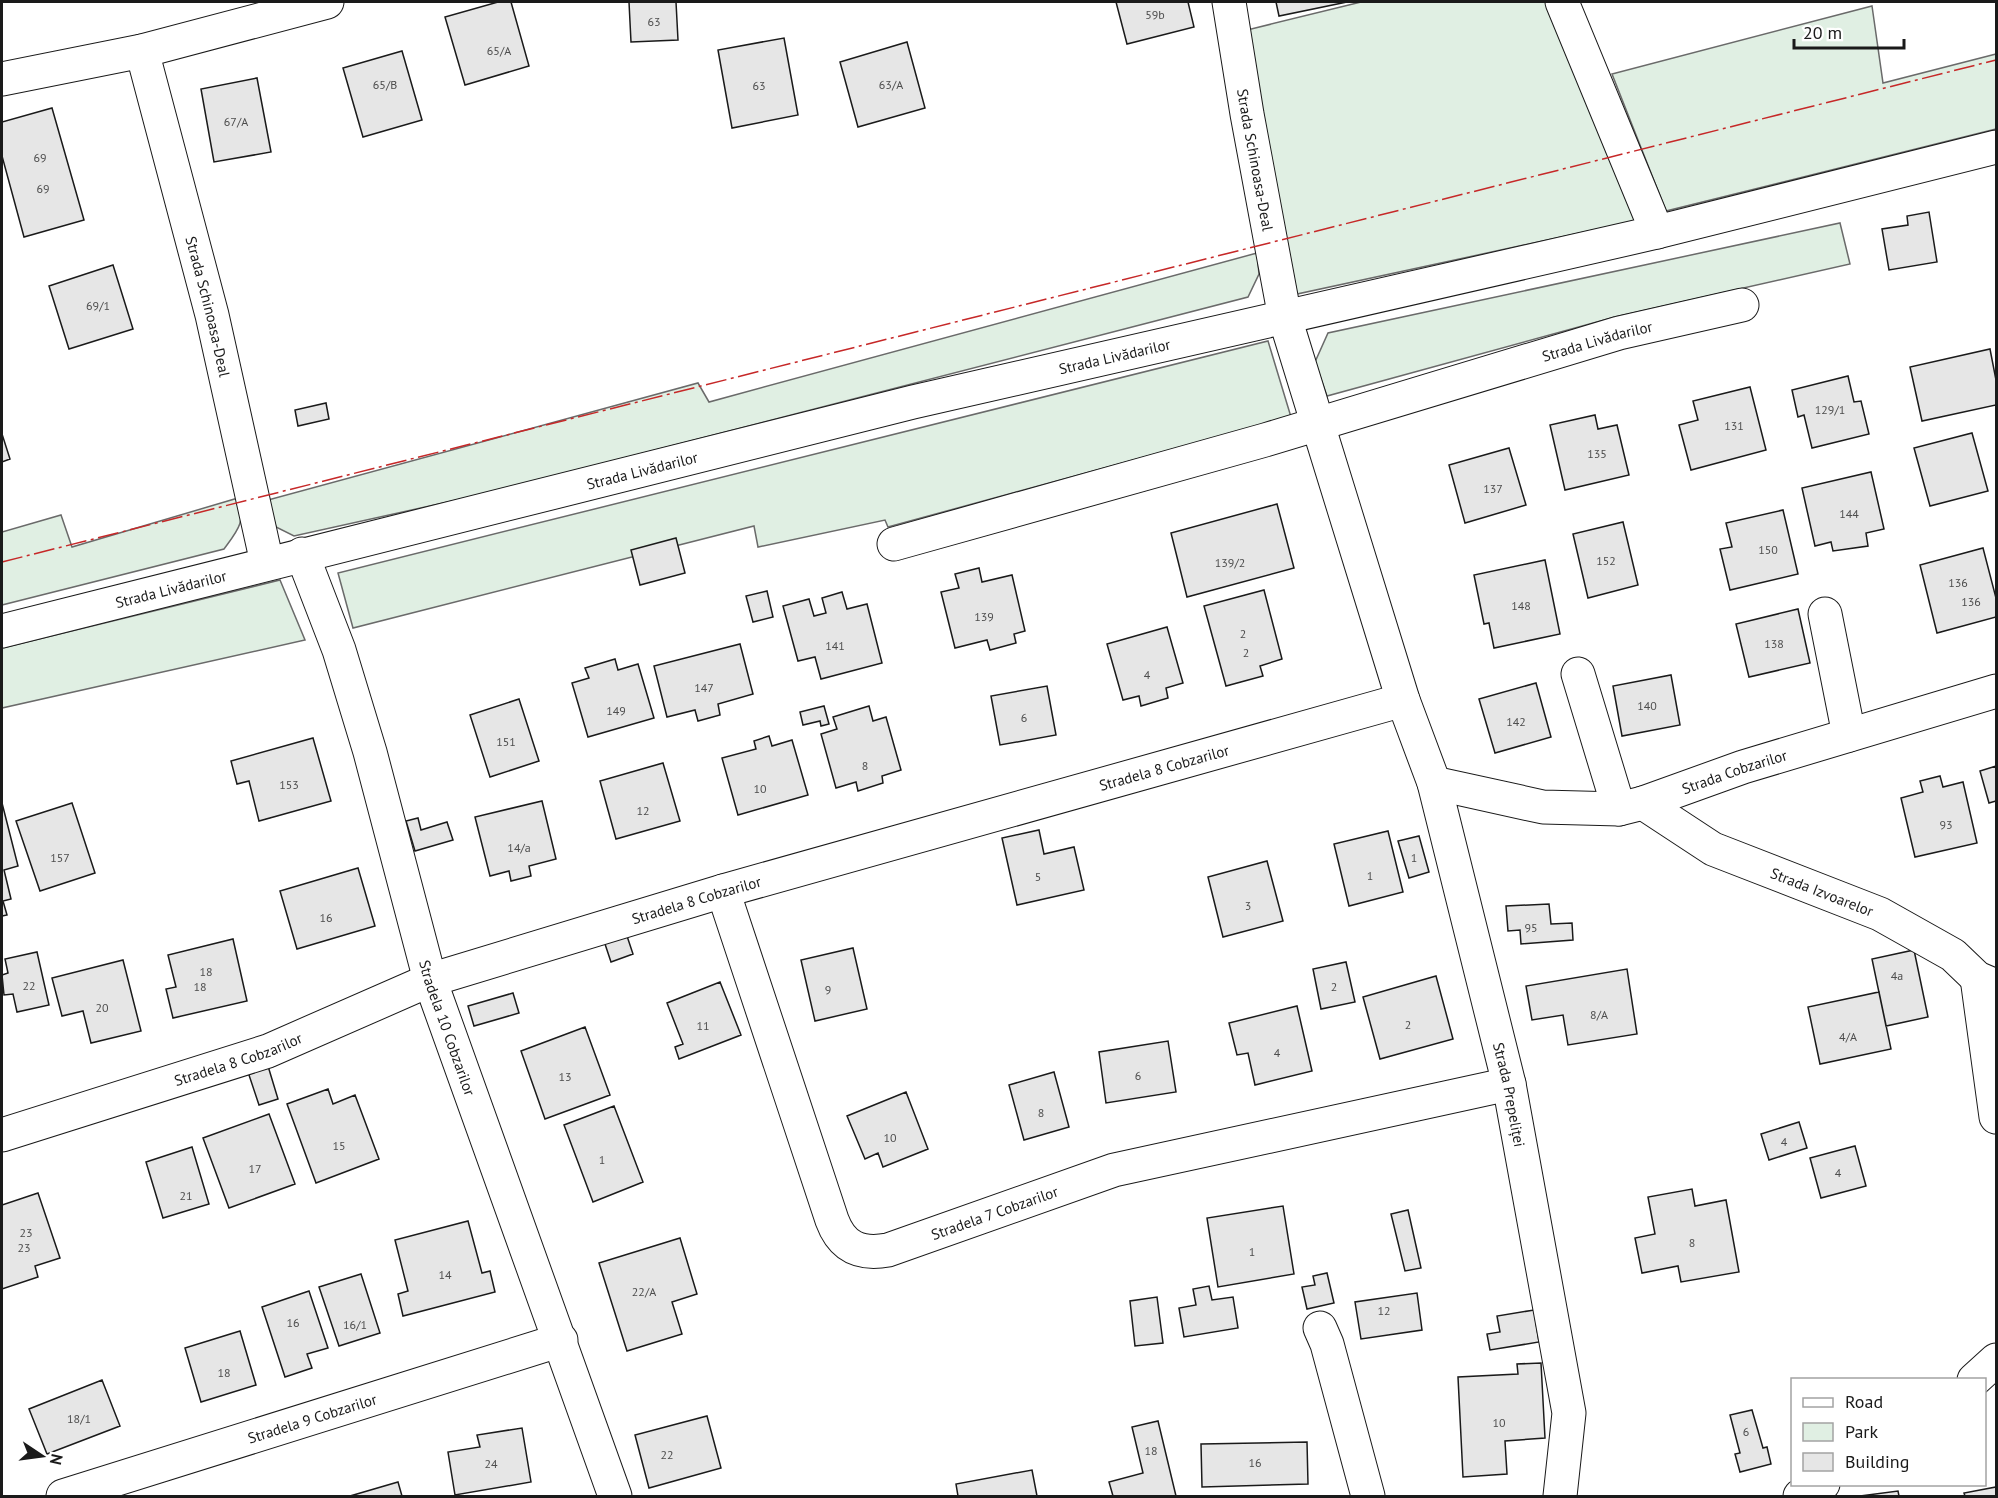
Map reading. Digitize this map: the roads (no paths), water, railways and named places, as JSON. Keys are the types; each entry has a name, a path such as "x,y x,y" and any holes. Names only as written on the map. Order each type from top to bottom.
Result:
{"street":[{"path":"2,79 142,51 327,2"},
{"name":"Strada Schinoasa-Deal","path":"1229,2 1246,114 1285,318"},
{"path":"1562,2 1657,232"},
{"name":"Strada Schinoasa-Deal","path":"142,51 212,315 267,563"},
{"name":"Strada Livădarilor","path":"2,631 913,402 1657,232 1996,147"},
{"name":"Strada Livădarilor","path":"894,544 1265,440 1619,333 1742,305"},
{"path":"1285,318 1402,700"},
{"name":"Stradela 10 Cobzarilor","path":"302,554 339,650 370,752 430,980 561,1340 615,1497"},
{"path":"1825,614 1849,735"},
{"path":"1578,674 1631,806"},
{"name":"Strada Cobzarilor","path":"1434,783 1543,807 1631,806 1743,767 1996,691"},
{"name":"Strada Prepeliței","path":"1402,700 1434,783 1509,1084 1569,1413 1560,1497"},
{"name":"Stradela 8 Cobzarilor","path":"2,1135 268,1051 430,980 723,891 1402,700"},
{"name":"Strada Izvoarelor","path":"1631,806 1713,849 1880,914 1953,955 1987,982"},
{"name":"Stradela 7 Cobzarilor","path":"723,891 837,1234 855,1250 872,1253 888,1250 1114,1170 1509,1084"},
{"path":"1987,982 1996,1117"},
{"path":"1320,1328 1328,1344 1368,1497"},
{"name":"Stradela 9 Cobzarilor","path":"63,1497 561,1340"},
{"path":"1976,1378 1996,1360"},
{"path":"1800,1497 1821,1486"}]}
